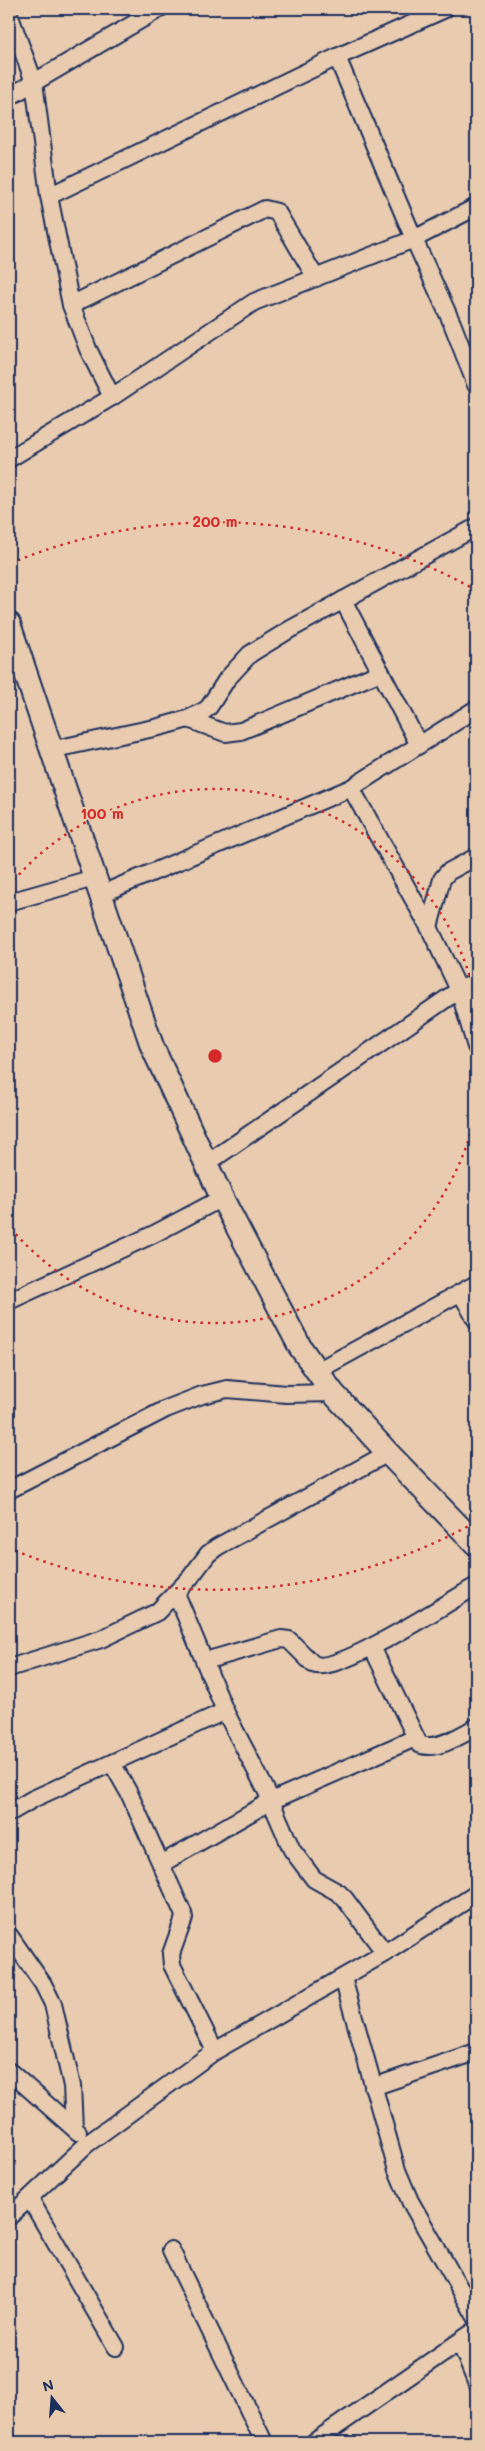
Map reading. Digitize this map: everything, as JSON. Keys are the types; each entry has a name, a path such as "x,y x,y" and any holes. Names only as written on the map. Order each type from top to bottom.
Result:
{"street":[{"path":"9,97 159,9"},
{"path":"49,196 337,57 445,9"},
{"path":"9,14 34,82 49,196 71,304 88,349 112,397"},
{"path":"337,57 414,239 452,323 476,385"},
{"path":"9,459 112,397 254,302 414,239 476,207"},
{"path":"71,304 265,209 277,212 316,278"},
{"path":"50,750 160,727 188,719 209,707 227,679 250,654 343,600 476,527"},
{"path":"343,600 419,745"},
{"path":"9,624 13,649 50,750 152,1046 222,1198 300,1347 333,1393 476,1544"},
{"path":"188,719 225,733 241,731 381,672"},
{"path":"9,902 97,887 351,788 476,709"},
{"path":"351,788 429,927 459,990 476,1047"},
{"path":"429,927 442,879 448,872 476,857"},
{"path":"206,1164 459,990 476,982"},
{"path":"9,1301 154,1234 222,1198"},
{"path":"317,1371 476,1284"},
{"path":"461,1293 476,1320"},
{"path":"9,1490 166,1409 202,1395 227,1389 288,1394 333,1393"},
{"path":"9,1668 101,1639 157,1612 176,1593 208,1554 217,1547 388,1453"},
{"path":"205,1662 281,1639 288,1640 318,1666 328,1665 372,1648 476,1586"},
{"path":"176,1593 225,1711 271,1801 292,1850 310,1874 320,1883 339,1893 385,1953"},
{"path":"372,1648 419,1744 429,1747 476,1727"},
{"path":"9,1813 33,1799 225,1711"},
{"path":"161,1864 271,1801 415,1738"},
{"path":"112,1763 129,1793 184,1915 171,1954 172,1965 216,2050"},
{"path":"9,2218 87,2144 216,2050 385,1953 476,1894"},
{"path":"9,1936 43,1984 53,2004 72,2086 74,2128"},
{"path":"343,1978 397,2170 410,2201 476,2317"},
{"path":"373,2087 476,2052"},
{"path":"9,2070 74,2128 87,2144"},
{"path":"30,2199 116,2346"},
{"path":"171,2250 264,2442"},
{"path":"314,2442 476,2330"},
{"path":"460,2342 476,2382"}]}
